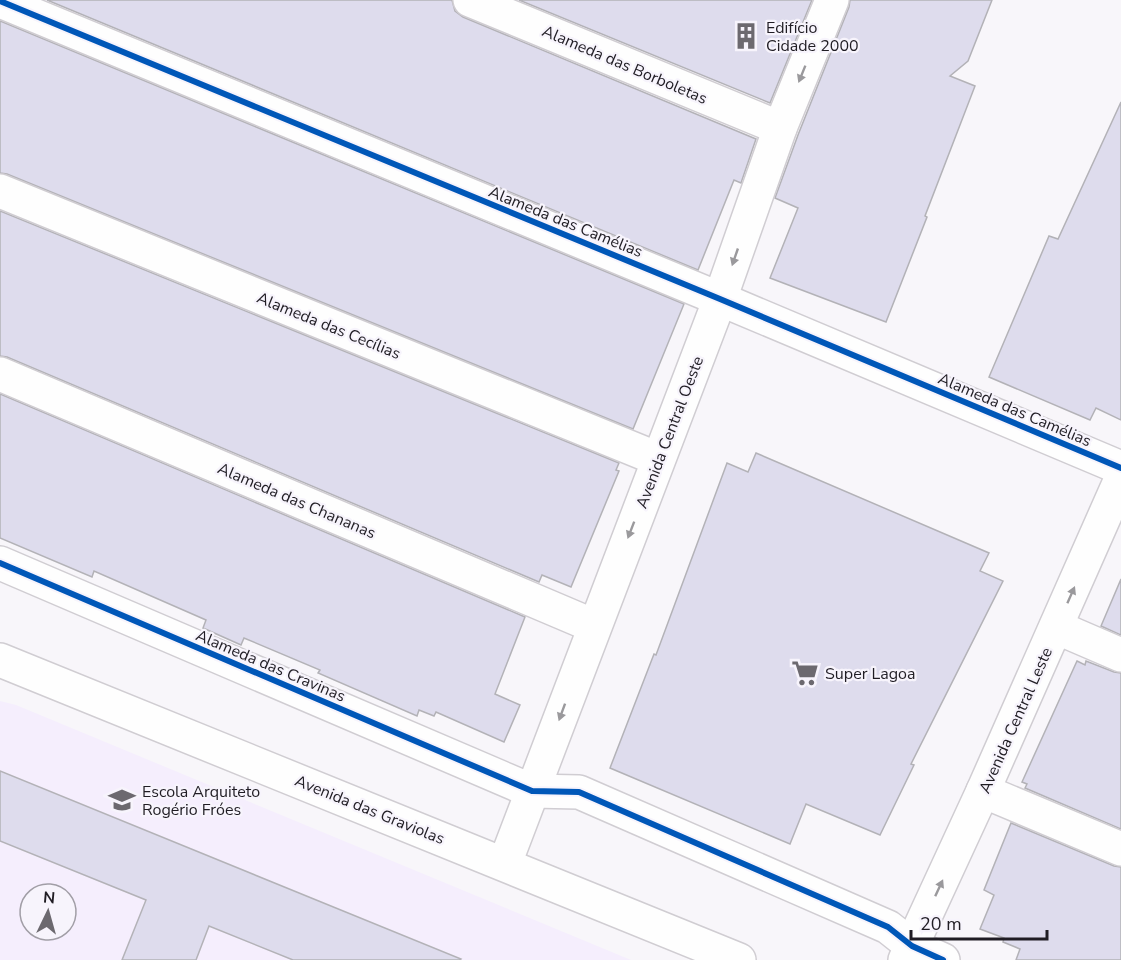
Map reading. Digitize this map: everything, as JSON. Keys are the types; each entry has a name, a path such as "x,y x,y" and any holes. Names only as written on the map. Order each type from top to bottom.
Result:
{"street":[{"name":"Alameda das Borboletas","path":"470,0 780,129"},
{"name":"Avenida Central Oeste","path":"504,863 720,299 780,129 832,0"},
{"name":"Alameda das Camélias","path":"0,1 1121,468"},
{"name":"Alameda das Cecílias","path":"0,191 658,459"},
{"name":"Alameda das Chananas","path":"0,374 594,626"},
{"name":"Avenida Central Leste","path":"909,953 1121,479"},
{"name":"Alameda das Cravinas","path":"0,563 532,791"},
{"path":"1056,627 1121,655"},
{"name":"Avenida das Graviolas","path":"0,660 739,960"},
{"path":"532,791 579,792 888,927 909,953 943,960"},
{"path":"983,791 1121,849"}],"shaded area":[{"name":"Escola Arquiteto Rogério Fróes","path":"0,701 16,705 631,960 0,960"}],"building":[{"path":"47,0 452,0 455,11 463,17 756,139 741,183 734,180 698,270"},
{"path":"519,0 812,0 770,103"},
{"path":"850,0 992,0 968,61 950,76 975,86 886,322 770,278 798,208 775,198"},
{"path":"0,21 684,304 633,429 0,173"},
{"path":"1121,102 1121,420 1096,408 1090,420 989,377 1049,236 1058,239"},
{"path":"0,211 619,463 616,470 619,471 571,587 542,575 539,582 0,356"},
{"path":"0,394 525,617 495,694 520,705 504,742 436,712 434,716 419,710 417,716 318,673 320,670 244,638 241,645 203,628 206,620 94,571 92,577 0,538"},
{"path":"756,453 989,553 980,571 1003,581 911,764 914,765 880,835 806,804 790,844 610,768 654,654 656,655 727,463 748,472"},
{"path":"1121,579 1121,635 1101,626"},
{"path":"1077,661 1085,665 1086,661 1121,673 1121,829 1025,788 1027,784 1022,782"},
{"path":"0,771 461,959 293,960 209,926 196,960 122,960 146,900 0,841"},
{"path":"1011,823 1121,867 1121,960 1016,960 1020,949 1003,942 1004,938 980,929 994,895 984,890"}],"cycle path":[{"path":"0,1 1121,468"},
{"path":"0,563 532,791 579,792 888,927 912,946 943,960"}],"place":[{"name":"Edifício Cidade 2000","path":"746,36"},
{"name":"Super Lagoa","path":"805,673"},
{"name":"Escola Arquiteto Rogério Fróes","path":"122,800"}]}
